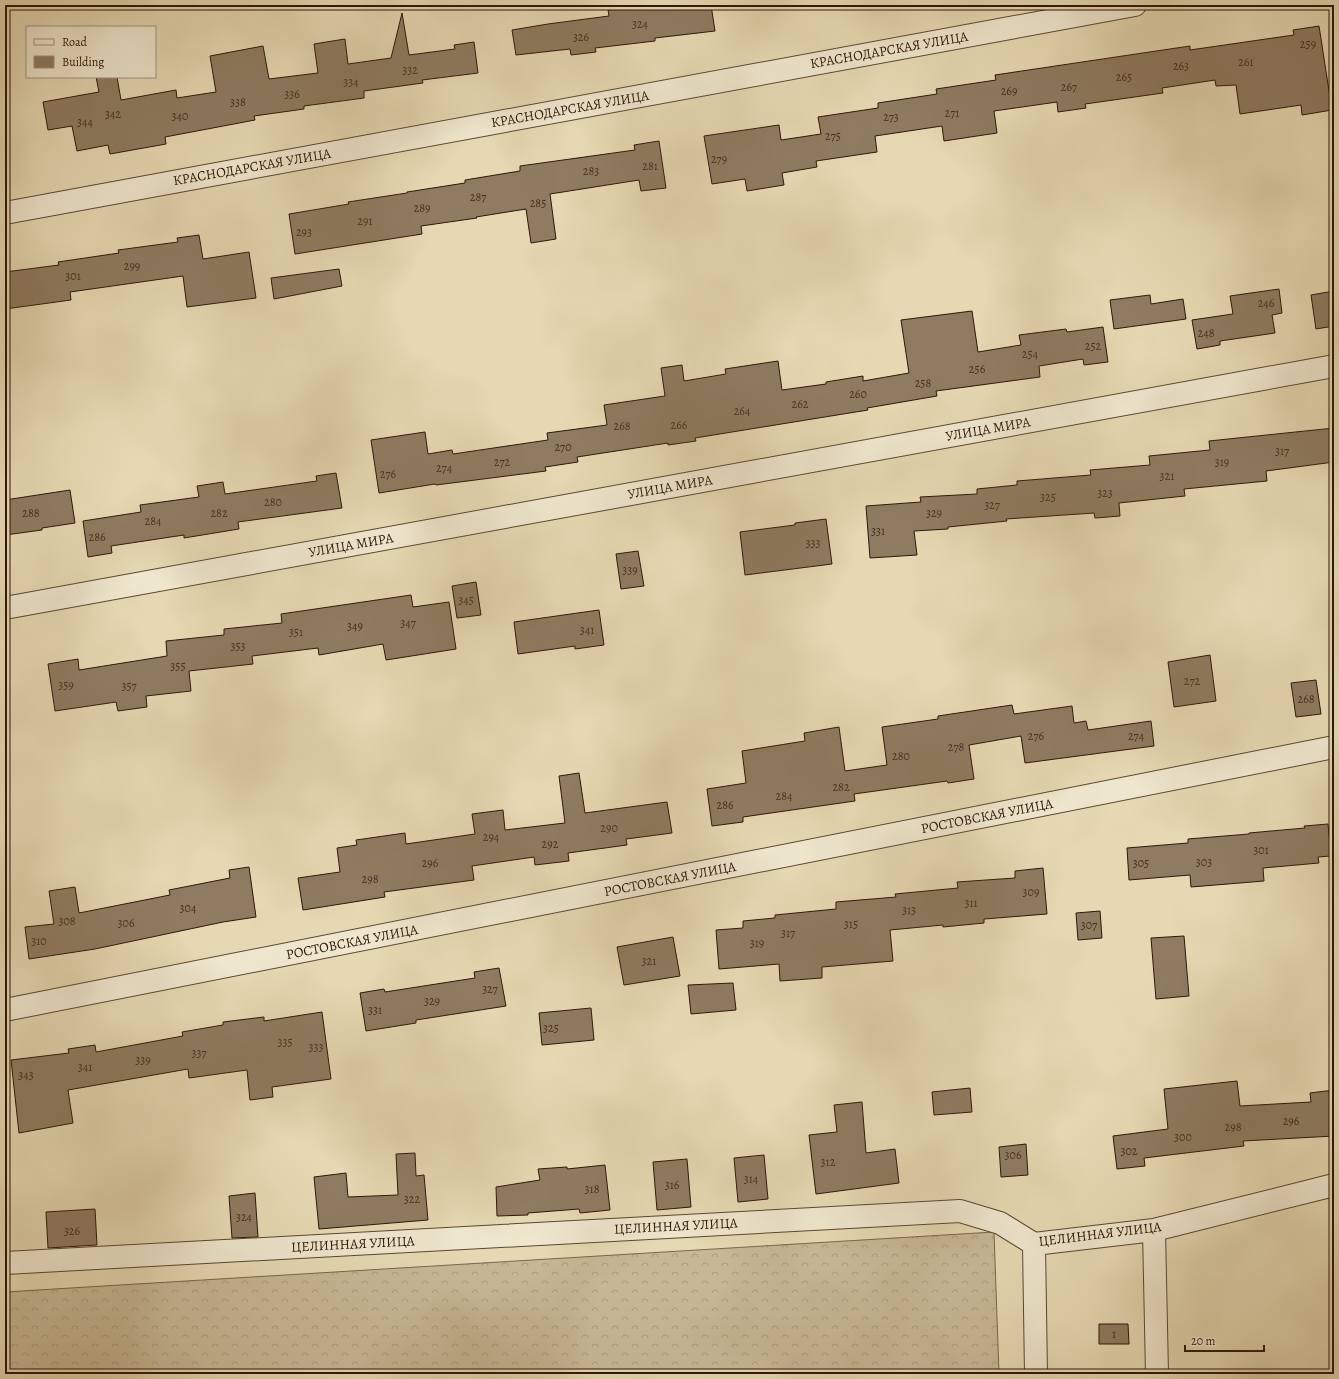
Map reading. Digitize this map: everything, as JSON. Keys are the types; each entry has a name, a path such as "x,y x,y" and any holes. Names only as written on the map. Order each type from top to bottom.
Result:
{"street":[{"name":"КРАСНОДАРСКАЯ УЛИЦА","path":"5,213 1135,5"},
{"name":"УЛИЦА МИРА","path":"5,608 1334,366"},
{"name":"РОСТОВСКАЯ УЛИЦА","path":"5,1010 1334,747"},
{"name":"ЦЕЛИННАЯ УЛИЦА","path":"5,1263 960,1211 1000,1223 1034,1244 1154,1230 1334,1185"},
{"path":"1154,1230 1157,1374"},
{"path":"1034,1244 1036,1374"}],"green space":[{"path":"994,1232 999,1374 5,1374 5,1292"}],"building":[{"path":"650,5 711,5 715,31 655,38 655,41 595,48 596,52 571,55 570,49 516,55 512,30 609,16 608,10"},
{"path":"402,13 409,55 455,49 454,45 474,42 478,73 422,80 423,83 364,91 364,98 304,106 304,109 254,116 255,120 165,137 166,144 110,154 108,145 77,151 72,126 48,130 43,102 99,92 96,78 117,78 121,100 176,90 177,98 216,92 210,56 263,46 269,79 318,73 314,44 345,39 348,64 391,58"},
{"path":"1319,26 1332,110 1302,115 1301,105 1240,114 1236,85 1216,86 1215,80 1162,88 1163,93 1085,104 1086,108 1058,112 1057,102 994,111 997,133 944,141 942,126 875,136 877,152 816,161 817,167 782,173 784,185 747,191 745,179 712,184 704,136 779,125 781,140 821,134 818,117 878,108 878,103 937,94 936,89 996,80 995,75 1190,46 1190,50 1294,35 1293,30"},
{"path":"659,141 666,188 641,191 639,180 550,194 556,239 531,243 526,209 421,226 422,234 295,254 289,214 349,204 348,202 465,183 465,180 520,171 520,166 635,150 634,145"},
{"path":"199,235 203,259 249,252 256,298 187,307 183,276 70,292 71,300 5,309 5,272 59,265 58,262 119,253 118,250 178,242 177,238"},
{"path":"339,269 342,286 274,299 271,278"},
{"path":"1279,289 1282,313 1272,315 1275,333 1220,341 1220,345 1197,349 1192,320 1233,314 1230,296"},
{"path":"1334,291 1334,326 1316,329 1311,295"},
{"path":"1150,295 1151,304 1183,299 1186,319 1114,329 1110,300"},
{"path":"972,311 978,352 1021,345 1019,335 1066,329 1067,332 1103,327 1108,362 1084,365 1083,359 1039,366 1040,377 936,391 937,396 867,408 868,410 695,438 696,441 668,445 668,443 577,457 578,462 545,467 546,471 435,484 379,493 371,440 425,432 428,454 452,450 453,454 548,440 547,433 607,425 604,405 665,396 661,368 682,365 684,381 726,374 725,369 778,361 782,390 826,384 826,382 863,376 863,381 909,373 901,320"},
{"path":"1334,428 1334,462 1266,471 1267,481 1184,489 1185,496 1119,503 1120,516 1095,518 1094,513 1006,519 1007,521 948,527 948,529 914,531 917,555 870,558 866,506 921,502 920,497 977,494 977,489 1017,485 1017,481 1091,475 1090,470 1150,465 1149,456 1210,450 1209,441"},
{"path":"336,473 342,508 238,522 239,529 184,538 184,535 111,546 112,553 88,557 83,521 141,512 140,505 199,497 197,486 223,482 225,494 317,481 316,476"},
{"path":"70,490 75,523 42,528 42,530 5,535 5,500"},
{"path":"826,519 832,564 745,575 740,532 795,525 795,523"},
{"path":"638,551 644,586 621,589 616,554"},
{"path":"476,582 481,615 457,618 452,586"},
{"path":"411,595 413,607 449,602 456,649 386,660 383,644 319,655 318,648 252,656 253,664 189,671 191,691 146,696 147,707 118,711 116,702 55,711 48,664 78,659 79,670 167,656 166,641 224,635 224,629 282,623 281,614"},
{"path":"599,610 604,645 575,649 575,646 518,654 514,622"},
{"path":"1210,655 1216,701 1174,707 1168,662"},
{"path":"1316,680 1321,714 1296,717 1291,683"},
{"path":"1012,705 1014,714 1072,706 1074,723 1086,721 1088,730 1151,721 1154,746 1025,763 1021,736 969,745 974,779 948,783 947,781 854,794 855,801 743,817 743,822 712,826 707,789 746,783 742,751 805,741 804,733 839,727 845,771 887,765 882,727 938,719 938,716"},
{"path":"579,773 585,813 667,802 672,833 626,839 627,845 568,853 569,861 535,865 534,857 472,866 474,880 384,892 385,897 303,910 298,878 340,872 337,848 357,845 356,840 405,833 406,844 475,834 472,814 503,810 505,830 565,823 559,776"},
{"path":"1328,824 1331,856 1318,857 1319,863 1263,868 1264,881 1191,887 1190,875 1129,880 1127,848 1188,843 1188,839 1305,828 1304,826"},
{"path":"249,867 256,917 223,922 95,949 29,959 25,927 54,924 49,891 75,887 79,913 170,895 169,890 230,878 229,870"},
{"path":"1043,868 1047,914 984,919 984,923 890,930 893,961 822,967 822,978 780,981 779,964 719,969 716,930 743,928 743,921 775,918 775,915 836,909 836,902 896,897 895,894 958,888 957,882 1015,878 1015,871"},
{"path":"1100,911 1102,938 1078,940 1076,913"},
{"path":"1184,936 1189,996 1156,999 1151,938"},
{"path":"673,937 680,976 624,985 617,947"},
{"path":"499,968 506,1006 416,1020 416,1023 366,1031 360,993 384,989 385,992 475,978 474,972"},
{"path":"733,983 736,1010 691,1014 688,985"},
{"path":"591,1008 594,1040 542,1045 539,1013"},
{"path":"322,1012 331,1079 272,1087 273,1097 250,1100 247,1070 189,1078 188,1069 68,1090 73,1123 19,1133 11,1060 69,1053 68,1049 95,1045 96,1052 183,1036 182,1032 223,1025 223,1022 264,1017 264,1021"},
{"path":"1237,1081 1240,1106 1311,1102 1310,1093 1334,1090 1334,1136 1243,1141 1244,1146 1144,1158 1145,1166 1117,1169 1113,1136 1168,1129 1164,1089"},
{"path":"970,1088 972,1112 934,1115 932,1092"},
{"path":"862,1102 866,1153 895,1149 899,1183 816,1194 809,1135 837,1132 834,1105"},
{"path":"1026,1144 1028,1175 1001,1177 999,1147"},
{"path":"415,1153 416,1176 424,1175 428,1220 319,1229 314,1177 346,1173 348,1197 398,1195 396,1154"},
{"path":"764,1155 768,1199 738,1202 734,1158"},
{"path":"687,1159 691,1207 657,1210 653,1162"},
{"path":"605,1165 610,1210 580,1213 579,1209 528,1213 528,1215 497,1216 496,1187 540,1180 538,1169 567,1167 567,1169"},
{"path":"255,1193 258,1237 232,1238 229,1196"},
{"path":"95,1209 97,1245 48,1248 46,1212"},
{"path":"1099,1324 1128,1324 1129,1344 1099,1344"}]}
